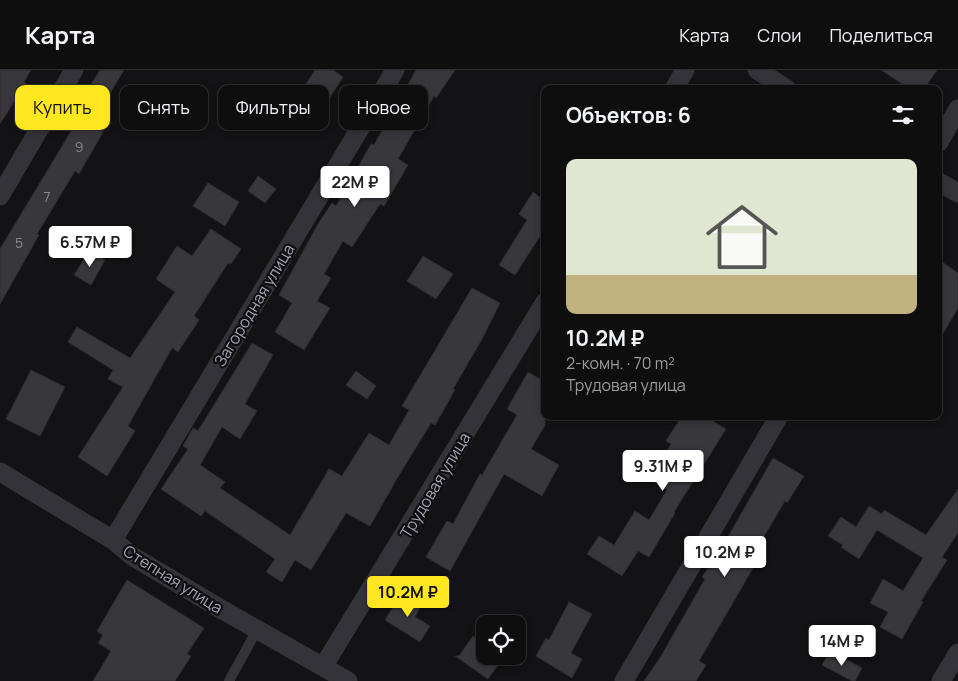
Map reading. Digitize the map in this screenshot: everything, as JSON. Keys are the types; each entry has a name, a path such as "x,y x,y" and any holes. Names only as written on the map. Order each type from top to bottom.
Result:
{"street":[{"path":"0,196 74,70"},
{"name":"Загородная улица","path":"113,540 395,70"},
{"path":"676,85 685,70"},
{"path":"757,70 781,85"},
{"path":"942,137 958,109"},
{"path":"942,184 958,193"},
{"name":"Трудовая улица","path":"324,667 541,309"},
{"path":"624,681 776,420"},
{"name":"Степная улица","path":"0,472 113,540 132,556 347,681"},
{"path":"941,681 958,653"}],"lane":[{"path":"229,681 257,630"}],"building":[{"path":"0,70 31,70 24,82 26,83 25,85 15,85 15,100 0,124"},
{"path":"100,70 124,70 110,93 110,85 91,85"},
{"path":"315,70 333,70 343,77 329,99 329,85 305,85"},
{"path":"416,70 455,70 428,106 428,85 408,85"},
{"path":"881,70 937,70 927,85 904,85"},
{"path":"72,130 100,130 103,132 79,174 75,171 37,234 39,235 0,304 0,249"},
{"path":"382,130 415,130 398,159 408,165 384,206 380,204 352,247 343,241 324,274 331,278 317,301 330,308 304,350 275,332 292,303 279,295 318,224 332,203 336,206 371,144 374,145"},
{"path":"258,176 276,189 265,203 248,191"},
{"path":"208,183 239,202 225,226 193,206"},
{"path":"533,192 541,198 541,235 515,275 499,265 527,220 519,214"},
{"path":"211,229 241,249 231,264 228,263 194,316 199,320 178,352 172,348 128,426 135,431 107,476 78,457 123,387 108,379 113,370 68,342 77,327 130,358 175,292 156,279 177,246 192,256"},
{"path":"89,251 105,260 91,285 74,275"},
{"path":"423,256 453,274 436,299 407,281"},
{"path":"942,262 958,273 958,308 942,335"},
{"path":"472,288 500,303 481,341 453,389 455,390 435,425 431,423 370,526 346,513 311,570 295,560 282,582 266,572 275,559 205,511 201,516 161,489 188,449 183,446 193,428 198,431 252,343 273,355 245,404 257,411 240,439 222,427 200,465 225,482 220,488 290,535 329,469 342,476 369,433 389,445 409,410 402,406"},
{"path":"31,370 65,387 40,436 6,419"},
{"path":"356,371 376,386 367,399 346,385"},
{"path":"528,372 541,380 541,420 545,420 545,425 531,449 559,465 542,496 504,474 450,571 426,557 447,521 453,524 480,474 482,475 517,415 507,409"},
{"path":"679,420 711,420 726,429 674,512 649,557 638,551 622,576 587,554 599,536 614,545 635,511 649,520 667,490 650,479 671,444 666,441"},
{"path":"773,458 804,476 787,503 785,501 747,565 753,568 699,661 706,665 696,681 644,681 660,658 705,579 702,577 721,549"},
{"path":"958,489 958,533 942,557 947,560 921,601 923,602 902,639 880,627 888,612 870,603 883,579 903,591 923,558 877,530 859,559 841,547 843,545 828,536 841,517 856,527 869,506 882,514 884,510 926,535"},
{"path":"127,580 204,628 187,654 191,656 175,681 93,681 111,651 98,643 103,635 97,631"},
{"path":"401,594 421,606 415,617 430,626 420,642 385,620"},
{"path":"569,602 592,614 571,653 582,659 572,678 536,656 546,638 549,640"},
{"path":"473,636 476,638 476,665 498,665 488,679 455,656 459,656"},
{"path":"830,651 862,668 855,681 822,665"}]}
